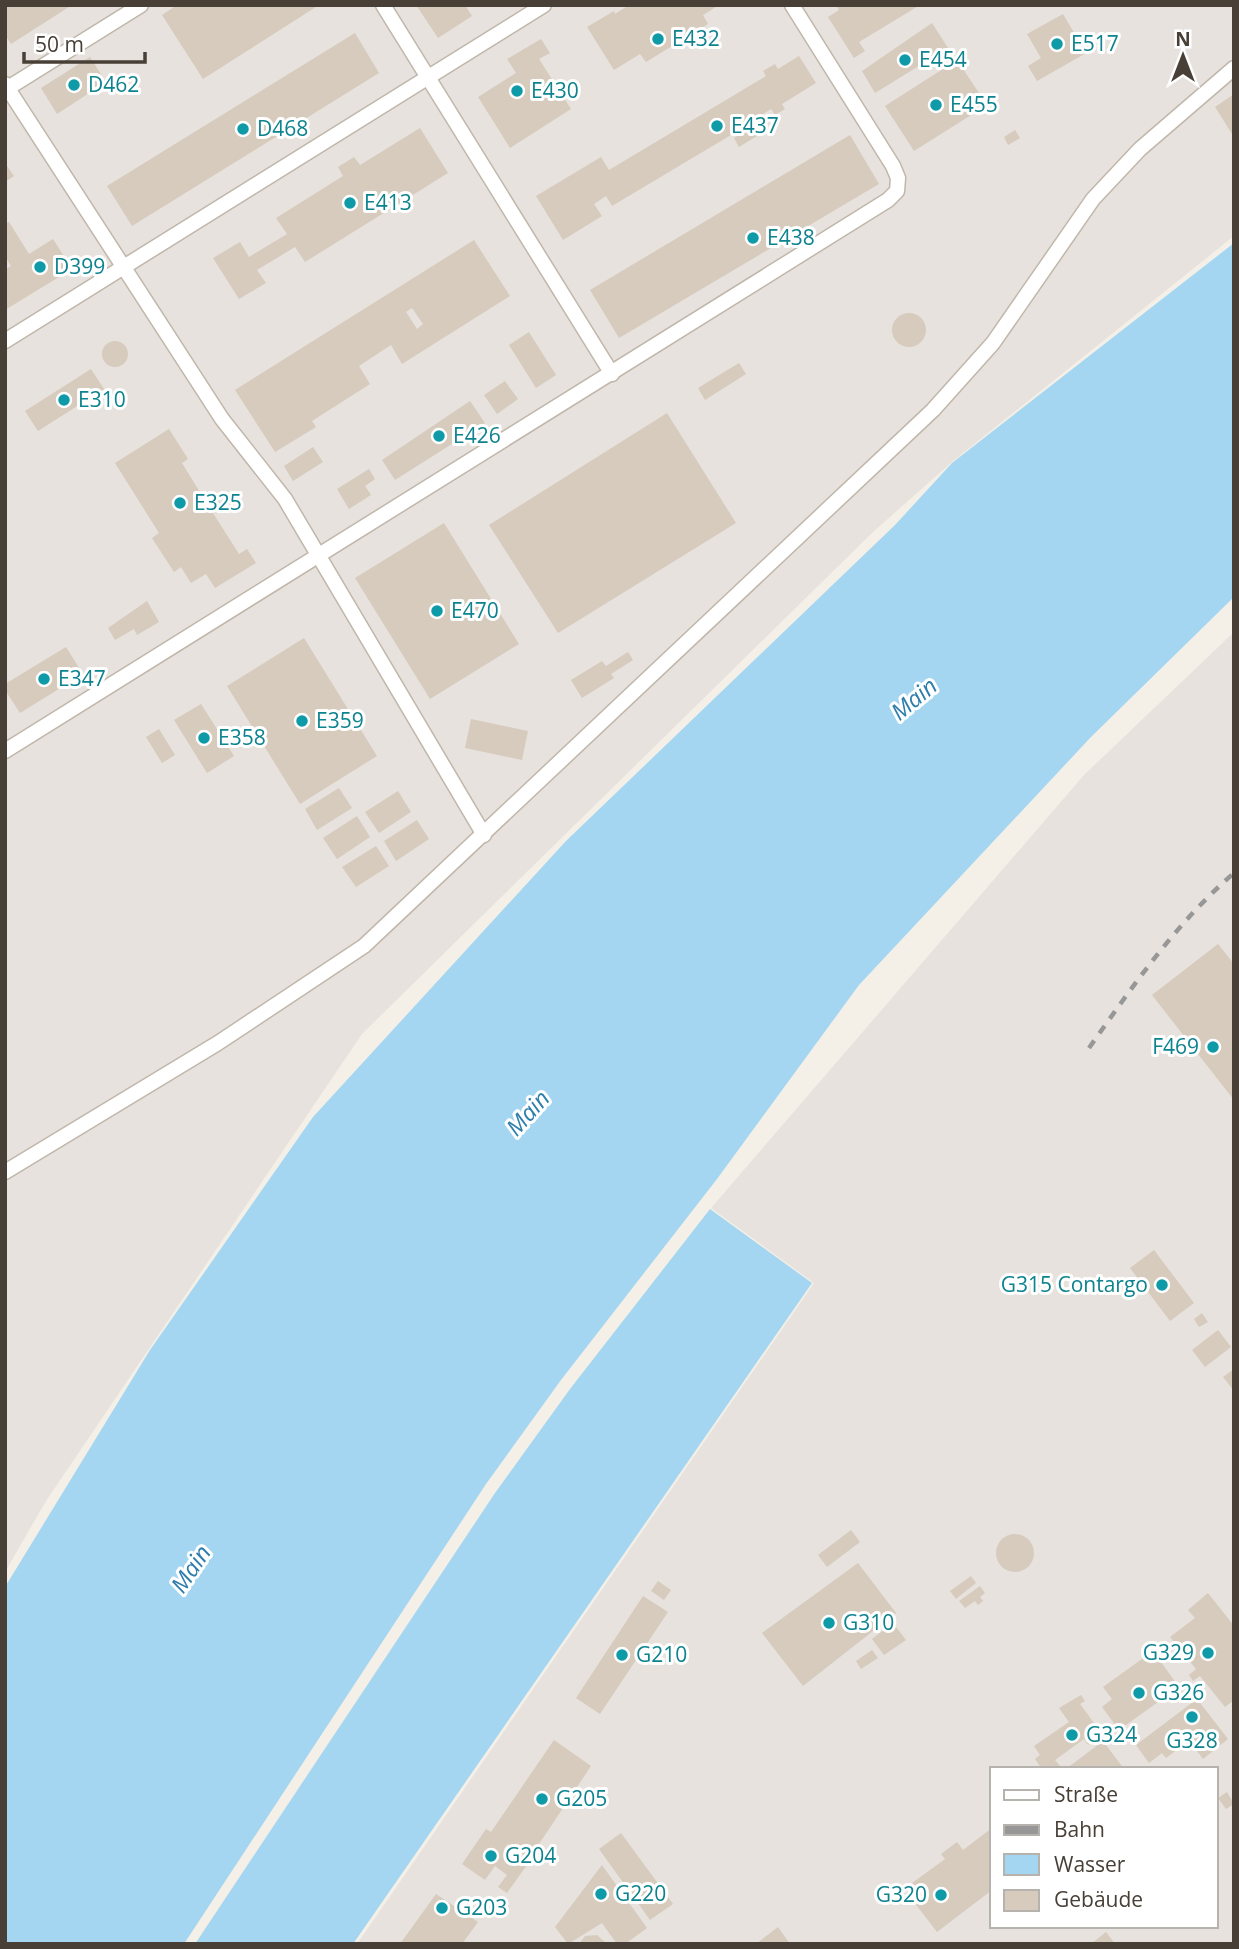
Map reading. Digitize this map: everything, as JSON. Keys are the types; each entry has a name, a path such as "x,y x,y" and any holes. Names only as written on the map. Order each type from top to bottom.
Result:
{"street":[{"path":"141,5 6,86 126,266 222,419 285,499 484,835"},
{"path":"383,5 612,374"},
{"path":"5,341 544,5"},
{"path":"5,751 612,374 887,200 897,191 898,178 893,166 792,5"},
{"path":"5,1172 340,964 364,946 942,401 993,343 1093,199 1140,149 1234,68"}],"shaded area":[{"path":"5,5 1234,5 1234,236 952,462 873,532 362,1034 46,1501 5,1572"},
{"path":"1234,632 1234,1944 357,1944 814,1283 711,1208 1084,775"}],"water":[{"name":"Main","path":"1234,243 1234,597 1091,737 859,985 717,1179 561,1380 486,1484 184,1944 5,1944 5,1587 150,1350 313,1117 566,841 895,525 952,463"},
{"path":"710,1209 812,1283 353,1944 195,1944 495,1493 570,1389"}],"building":[{"path":"5,5 72,5 11,44 5,35"},
{"path":"177,5 319,5 203,79 162,15"},
{"path":"416,5 465,5 472,16 438,38"},
{"name":"E432","path":"629,5 719,5 703,15 708,24 646,62 640,54 614,70 587,27"},
{"path":"836,5 920,5 859,42 865,51 854,58 828,17 839,10"},
{"name":"E517","path":"1063,14 1086,53 1037,81 1028,66 1041,58 1027,34"},
{"name":"E454","path":"932,23 948,48 875,93 862,71"},
{"name":"D468","path":"355,33 379,73 132,226 107,186"},
{"path":"541,39 550,53 539,59 571,109 510,148 478,97 516,73 507,59"},
{"name":"E437","path":"799,56 816,83 782,104 785,109 775,115 771,109 749,123 757,136 739,147 734,138 743,132 741,129 612,206 606,196 594,204 602,216 563,240 536,196 601,157 609,170 766,76 763,71 775,64 778,69"},
{"name":"D462","path":"90,57 106,82 57,114 41,88"},
{"name":"E455","path":"957,60 987,105 914,151 885,106"},
{"path":"1234,94 1234,137 1215,107"},
{"name":"E413","path":"420,128 448,173 305,262 295,247 257,270 266,283 239,299 213,258 240,242 249,257 287,234 276,218 343,176 338,167 354,157 360,165"},
{"path":"1015,130 1020,138 1008,145 1004,137"},
{"path":"850,135 879,184 619,338 590,290"},
{"path":"5,163 14,176 5,182"},
{"name":"D399","path":"9,222 29,254 53,239 72,269 5,310 5,270 11,266 5,256 5,224"},
{"path":"474,240 510,296 402,364 391,345 359,366 370,384 312,421 316,427 275,452 235,390","holes":["412,308 423,324 417,329 406,312"]},
{"path":"909,313 921,318 926,330 921,342 909,347 897,342 892,330 897,318"},
{"path":"529,332 556,375 536,388 509,345"},
{"path":"115,341 124,345 128,354 124,363 115,367 106,363 102,354 106,345"},
{"path":"739,363 746,374 705,400 698,388"},
{"name":"E310","path":"91,369 104,389 38,431 25,411"},
{"path":"505,381 518,399 497,414 484,395"},
{"name":"E426","path":"470,401 485,423 395,480 382,460"},
{"path":"667,413 736,523 558,633 489,525"},
{"name":"E325","path":"169,429 188,459 182,463 204,499 214,493 223,507 213,513 239,554 247,549 256,563 215,588 206,574 191,583 181,567 174,572 152,538 159,533 115,463"},
{"path":"313,447 323,462 293,481 284,466"},
{"path":"369,469 375,479 365,486 371,495 349,509 337,489"},
{"name":"E470","path":"444,523 519,644 430,699 355,578"},
{"path":"147,601 159,622 137,635 134,629 115,640 108,628"},
{"name":"E359","path":"304,638 377,756 300,804 227,686"},
{"name":"E347","path":"66,647 83,674 20,713 5,690 5,684"},
{"path":"628,652 633,660 611,674 614,678 582,698 571,680 602,661 606,666"},
{"name":"E358","path":"201,704 234,756 207,773 174,720"},
{"path":"471,719 528,731 522,760 465,748"},
{"path":"159,729 175,755 162,763 146,737"},
{"path":"339,788 352,808 317,830 305,809"},
{"path":"398,791 411,812 379,833 365,812"},
{"path":"357,816 370,837 337,859 323,838"},
{"path":"417,820 429,839 396,861 384,841"},
{"path":"376,846 389,866 356,887 342,867"},
{"name":"F469","path":"1218,944 1234,964 1234,1100 1152,995"},
{"name":"G315 Contargo","path":"1154,1250 1194,1303 1170,1321 1130,1268"},
{"path":"1202,1313 1208,1322 1199,1327 1194,1319"},
{"path":"1218,1330 1231,1347 1205,1367 1192,1350"},
{"path":"1234,1369 1234,1391 1223,1377"},
{"path":"851,1530 860,1542 827,1567 818,1555"},
{"path":"1015,1534 1029,1539 1034,1553 1029,1567 1015,1572 1001,1567 996,1553 1001,1539"},
{"name":"G310","path":"858,1563 896,1613 803,1686 762,1633"},
{"path":"971,1576 976,1583 956,1599 950,1591"},
{"path":"658,1581 671,1590 664,1600 651,1591"},
{"path":"980,1586 985,1593 980,1597 983,1601 978,1605 975,1601 965,1608 959,1601"},
{"name":"G329","path":"1208,1593 1234,1626 1234,1700 1225,1707 1200,1676 1193,1681 1189,1675 1196,1669 1170,1637 1195,1618 1188,1610"},
{"name":"G210","path":"643,1596 668,1612 600,1714 576,1698"},
{"path":"893,1623 906,1640 884,1655 872,1639"},
{"path":"872,1650 878,1658 861,1669 856,1661"},
{"name":"G326","path":"1153,1651 1179,1687 1119,1730 1102,1707 1112,1699 1103,1687"},
{"name":"G324","path":"1081,1695 1085,1701 1080,1704 1097,1727 1092,1731 1097,1738 1088,1745 1084,1739 1055,1760 1061,1767 1041,1767 1035,1759 1040,1755 1034,1746 1069,1722 1059,1708"},
{"name":"G328","path":"1197,1699 1228,1739 1203,1759 1185,1735 1175,1744 1178,1749 1166,1758 1162,1753 1149,1763 1136,1745"},
{"name":"G205","path":"554,1740 591,1766 529,1859 508,1844 504,1849 527,1865 507,1893 498,1887 507,1875 495,1866 485,1880 462,1864 486,1829 491,1832"},
{"path":"1103,1741 1122,1767 1069,1767"},
{"path":"1227,1792 1234,1804 1226,1809 1218,1798"},
{"path":"990,1830 990,1892 937,1932 904,1889 945,1859 941,1854 957,1842 963,1850"},
{"path":"621,1833 673,1904 650,1920 599,1849"},
{"name":"G220","path":"602,1865 647,1928 625,1944 617,1944 602,1923 568,1944 555,1927"},
{"name":"G203","path":"436,1894 478,1922 462,1944 400,1944"},
{"path":"778,1927 790,1944 756,1944"},
{"path":"1106,1932 1115,1944 1091,1944"},
{"path":"597,1935 607,1944 579,1944 585,1936"}],"railway":[{"path":"1089,1048 1174,934 1234,873"}],"place":[{"name":"E432","path":"658,39"},
{"name":"E517","path":"1057,44"},
{"name":"E454","path":"905,60"},
{"name":"D462","path":"74,85"},
{"name":"E430","path":"517,91"},
{"name":"E455","path":"936,105"},
{"name":"E437","path":"717,126"},
{"name":"D468","path":"243,129"},
{"name":"E413","path":"350,203"},
{"name":"E438","path":"753,238"},
{"name":"D399","path":"40,267"},
{"name":"E310","path":"64,400"},
{"name":"E426","path":"439,436"},
{"name":"E325","path":"180,503"},
{"name":"E470","path":"437,611"},
{"name":"E347","path":"44,679"},
{"name":"E359","path":"302,721"},
{"name":"E358","path":"204,738"},
{"name":"F469","path":"1213,1047"},
{"name":"G315 Contargo","path":"1162,1285"},
{"name":"G310","path":"829,1623"},
{"name":"G329","path":"1208,1653"},
{"name":"G210","path":"622,1655"},
{"name":"G326","path":"1139,1693"},
{"name":"G328","path":"1192,1717"},
{"name":"G324","path":"1072,1735"},
{"name":"G205","path":"542,1799"},
{"name":"G204","path":"491,1856"},
{"name":"G220","path":"601,1894"},
{"name":"G320","path":"941,1895"},
{"name":"G203","path":"442,1908"}]}
